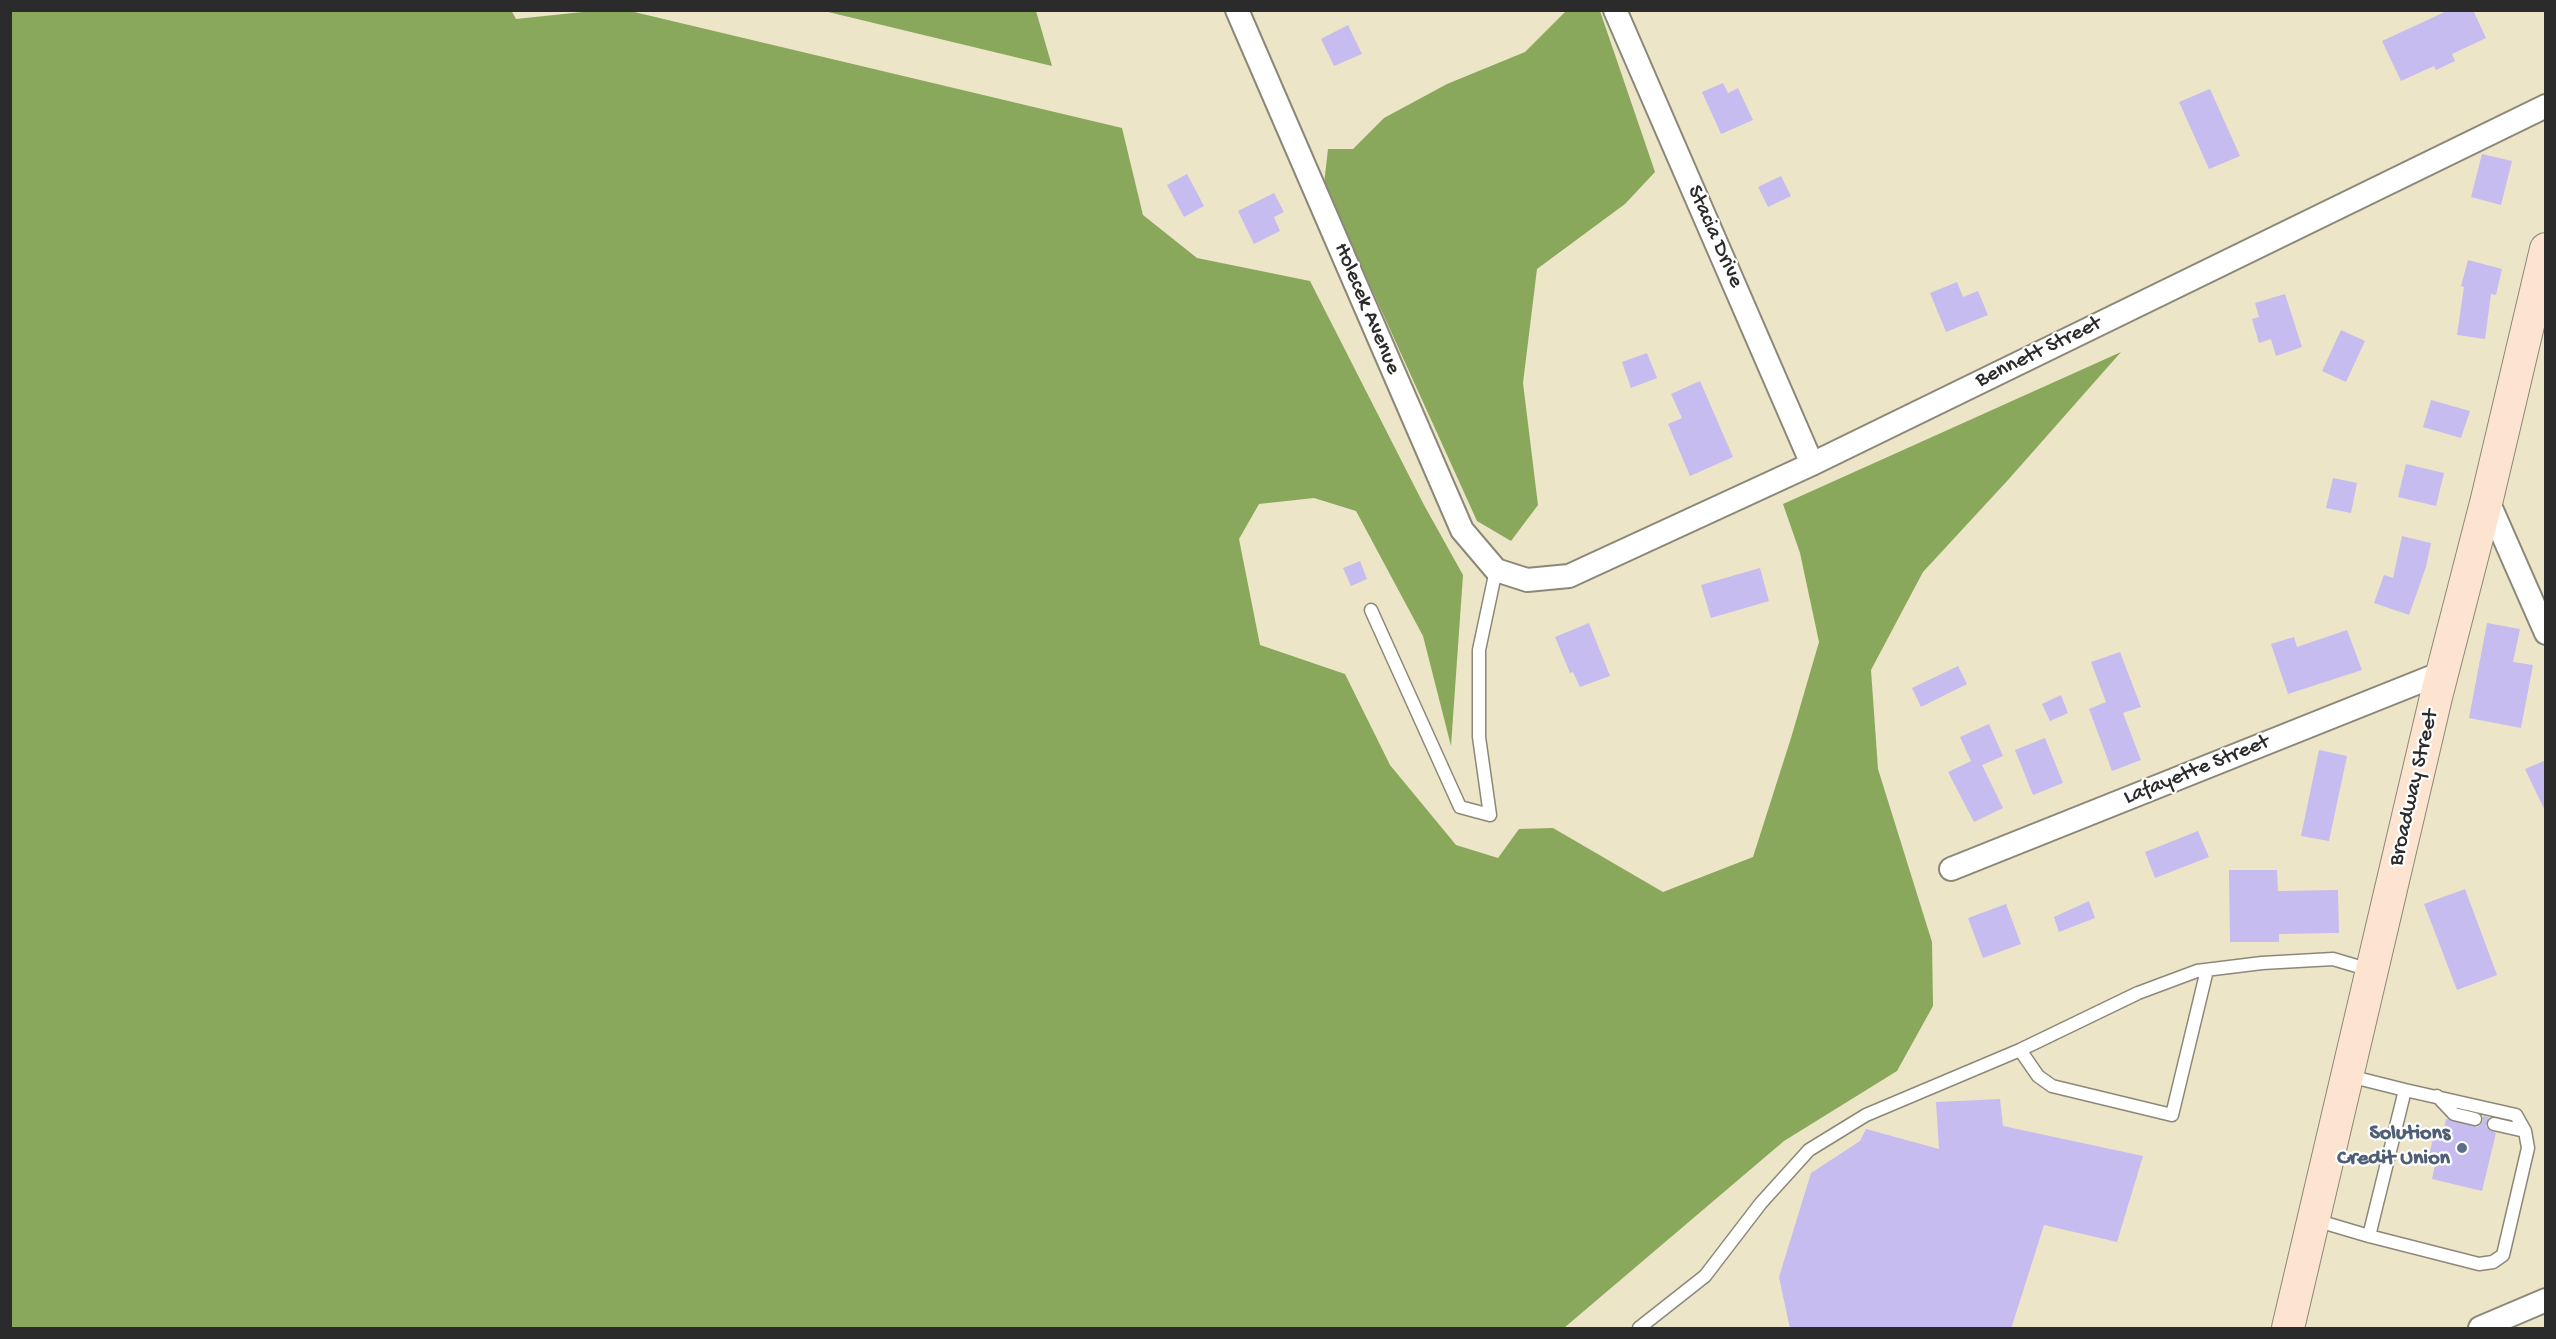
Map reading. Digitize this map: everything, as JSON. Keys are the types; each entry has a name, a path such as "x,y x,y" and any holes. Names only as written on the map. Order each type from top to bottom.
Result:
{"street":[{"name":"Holecek Avenue","path":"1237,10 1462,530 1496,570"},
{"name":"Stacia Drive","path":"1615,10 1812,464"},
{"name":"Bennett Street","path":"1496,570 1527,580 1569,576 1812,464 2546,106"},
{"name":"Broadway Street","path":"2288,1329 2346,1076 2546,249"},
{"path":"2487,498 2546,633"},
{"name":"Lafayette Street","path":"1951,869 2444,672"},
{"path":"2480,1329 2546,1300"}],"lane":[{"path":"1371,610 1460,807 1490,815 1479,737 1479,650 1496,570"},
{"path":"1639,1329 1706,1276 1761,1203 1809,1150 1866,1115 2020,1050 2138,993 2197,971 2262,963 2333,959 2372,971"},
{"path":"2020,1050 2038,1076 2052,1086 2172,1115 2206,970"},
{"path":"2314,1220 2479,1264 2493,1262 2503,1255 2528,1148 2524,1131 2516,1115 2346,1076"},
{"path":"2369,1236 2405,1090"},
{"path":"2437,1096 2454,1114 2475,1119"},
{"path":"2494,1124 2524,1131"}],"green space":[{"path":"511,10 516,19 592,11 630,11 1122,128 1143,215 1197,258 1310,281 1424,505 1463,575 1451,746 1423,636 1356,511 1314,498 1259,504 1239,539 1260,645 1345,674 1390,765 1456,845 1498,858 1519,829 1553,828 1663,892 1753,857 1819,642 1800,553 1783,504 2121,352 1923,572 1871,670 1878,769 1932,942 1933,1006 1897,1071 1784,1141 1564,1328 11,1328 11,11"},
{"path":"824,11 1036,11 1052,66"},
{"path":"1566,11 1600,11 1655,172 1625,204 1537,269 1523,383 1538,505 1511,541 1477,521 1324,184 1328,149 1353,149 1384,118 1447,84 1525,52"}],"building":[{"path":"2449,10 2473,10 2486,38 2452,54 2455,61 2436,70 2434,66 2401,81 2382,41"},
{"path":"1348,25 1362,54 1334,66 1321,39"},
{"path":"1723,83 1728,93 1738,88 1753,120 1721,134 1702,92"},
{"path":"2210,89 2240,156 2209,169 2179,102"},
{"path":"2482,154 2512,161 2501,205 2471,197"},
{"path":"1187,174 1204,206 1184,217 1167,185"},
{"path":"1781,176 1791,196 1768,207 1758,187"},
{"path":"1274,193 1284,212 1274,217 1280,231 1254,244 1238,211"},
{"path":"2468,260 2502,269 2496,295 2491,294 2485,339 2457,335 2464,287 2461,286"},
{"path":"1957,282 1963,297 1978,291 1988,315 1946,332 1930,293"},
{"path":"2285,294 2302,347 2276,356 2271,339 2259,343 2252,319 2259,317 2255,303"},
{"path":"2341,330 2365,341 2346,382 2322,371"},
{"path":"1647,353 1657,378 1631,388 1622,362"},
{"path":"1700,381 1733,457 1690,476 1668,424 1682,418 1671,394"},
{"path":"2431,400 2470,411 2461,438 2423,427"},
{"path":"2406,464 2444,473 2436,506 2398,497"},
{"path":"2333,478 2357,483 2351,513 2326,508"},
{"path":"2402,536 2431,543 2426,567 2409,615 2374,603 2384,575 2393,578"},
{"path":"1360,561 1367,579 1351,586 1343,568"},
{"path":"1760,568 1769,601 1711,618 1701,585"},
{"path":"1589,623 1610,676 1580,687 1573,672 1570,673 1555,637"},
{"path":"2487,623 2520,629 2513,662 2533,665 2521,728 2469,718"},
{"path":"2347,630 2362,670 2288,694 2271,644 2294,637 2297,647"},
{"path":"2120,652 2141,707 2123,713 2141,760 2112,771 2089,709 2106,702 2091,662"},
{"path":"1958,666 1967,684 1921,707 1912,688"},
{"path":"2061,695 2068,713 2050,721 2042,704"},
{"path":"1989,724 2003,756 1982,765 2003,808 1974,822 1948,772 1971,761 1960,737"},
{"path":"2045,738 2063,783 2033,795 2015,750"},
{"path":"2319,750 2347,756 2329,841 2301,836"},
{"path":"2546,760 2546,813 2525,769"},
{"path":"2198,831 2209,857 2155,878 2145,852"},
{"path":"2229,870 2277,870 2278,891 2338,890 2339,933 2279,934 2279,942 2230,942"},
{"path":"2465,889 2497,975 2457,990 2424,904"},
{"path":"2089,901 2095,918 2059,932 2054,917"},
{"path":"2006,904 2021,944 1983,958 1968,918"},
{"path":"2000,1099 2003,1126 2143,1156 2117,1242 2044,1225 2011,1329 1790,1329 1779,1277 1811,1173 1860,1141 1866,1129 1939,1149 1936,1102"},
{"name":"Solutions Credit Union","path":"2483,1116 2489,1117 2486,1127 2496,1133 2482,1191 2432,1179 2435,1165 2427,1163 2435,1131 2443,1133 2446,1119 2478,1127 2483,1121"}],"place":[{"name":"Solutions Credit Union","path":"2462,1148"}]}
